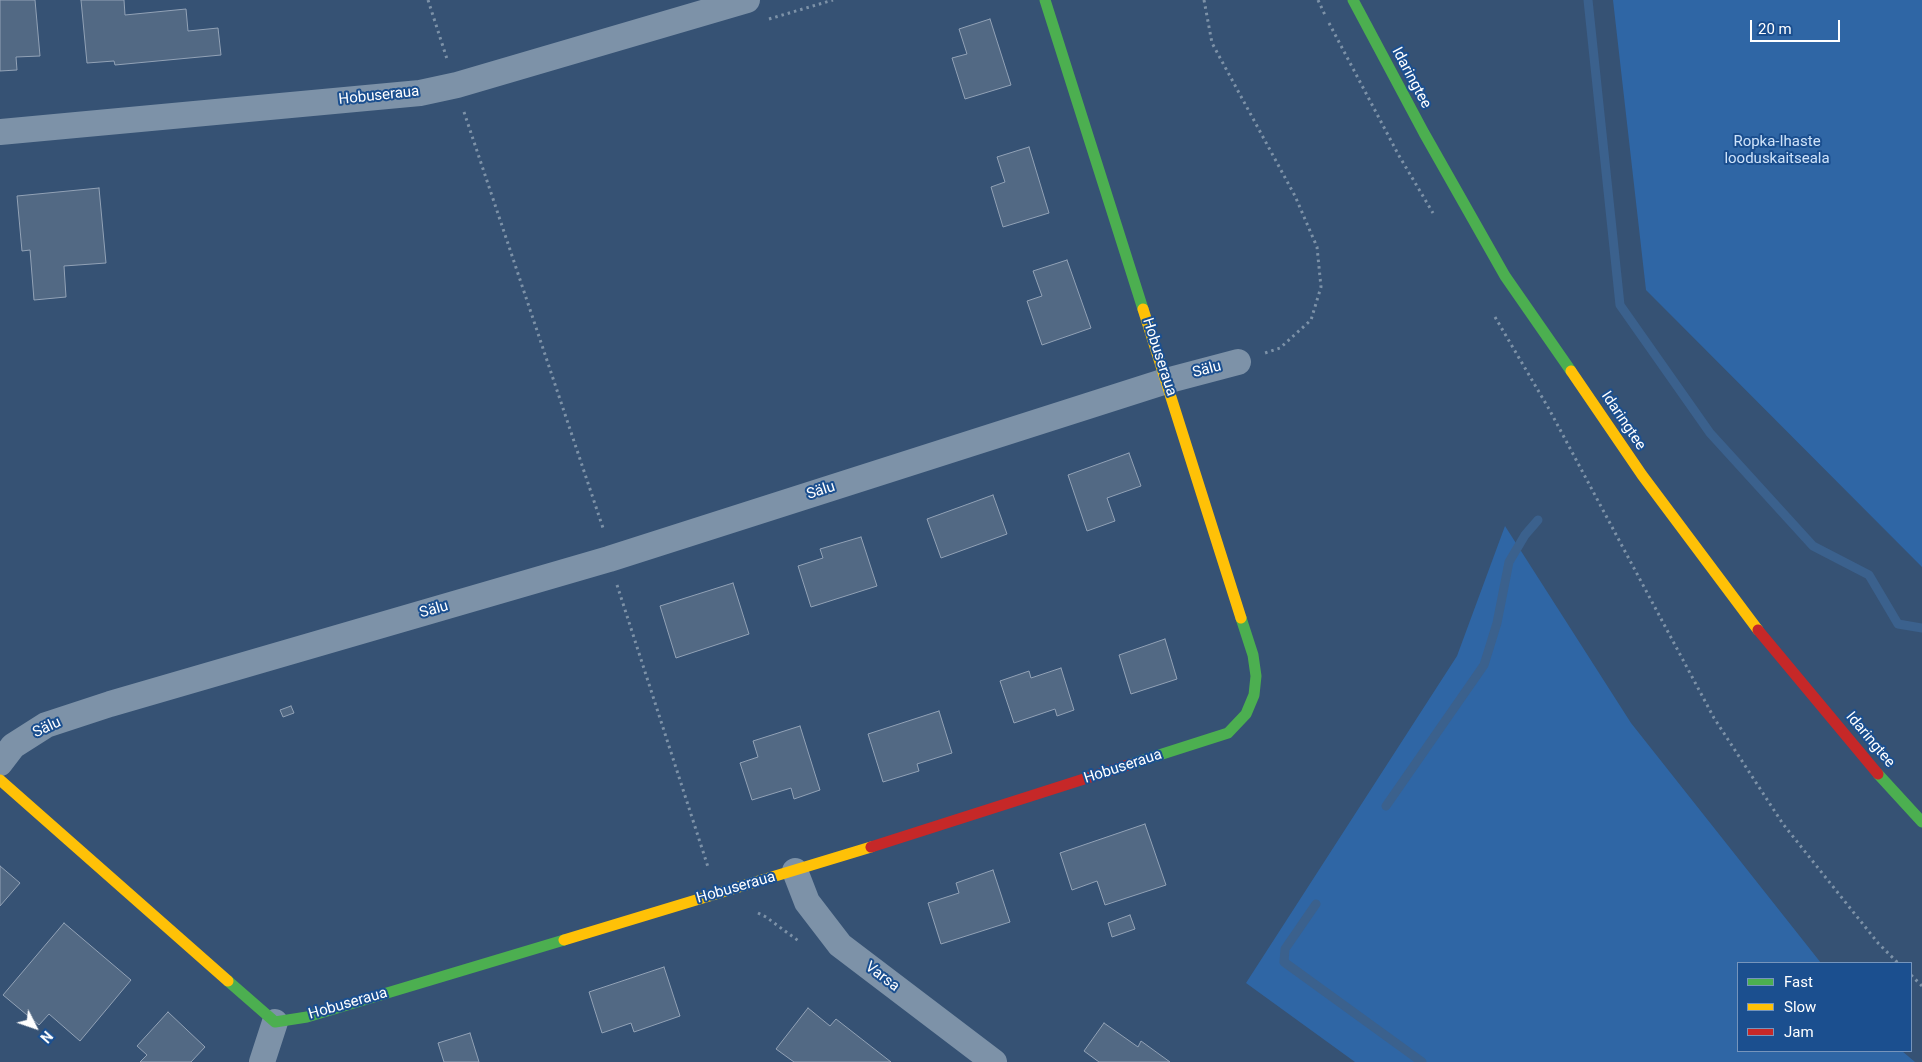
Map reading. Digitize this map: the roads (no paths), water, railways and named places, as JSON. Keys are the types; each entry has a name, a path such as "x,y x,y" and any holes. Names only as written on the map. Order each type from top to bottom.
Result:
{"street":[{"name":"Hobuseraua","path":"0,132 420,93 456,85 747,0"},
{"name":"Hobuseraua","path":"275,1022 307,1017 795,871 1228,734 1246,714 1254,695 1256,676 1253,655 1044,0"},
{"name":"Idaringtee","path":"1352,0 1424,133 1505,276 1642,476 1771,646 1922,822"},
{"name":"Sälu","path":"0,763 13,746 46,726 101,707 609,559 1166,380 1238,362"},
{"path":"0,780 275,1022 262,1062"},
{"name":"Varsa","path":"795,871 807,902 840,945 994,1062"}],"waterway":[{"path":"1588,0 1620,305 1710,433 1813,546 1869,575 1898,624 1922,628"},
{"path":"1386,806 1484,665 1497,623 1509,562 1525,535 1538,520"},
{"path":"1316,904 1285,949 1284,962 1422,1062"}],"park label":[{"name":"Ropka-Ihaste looduskaitseala","path":"1777,150"}]}
